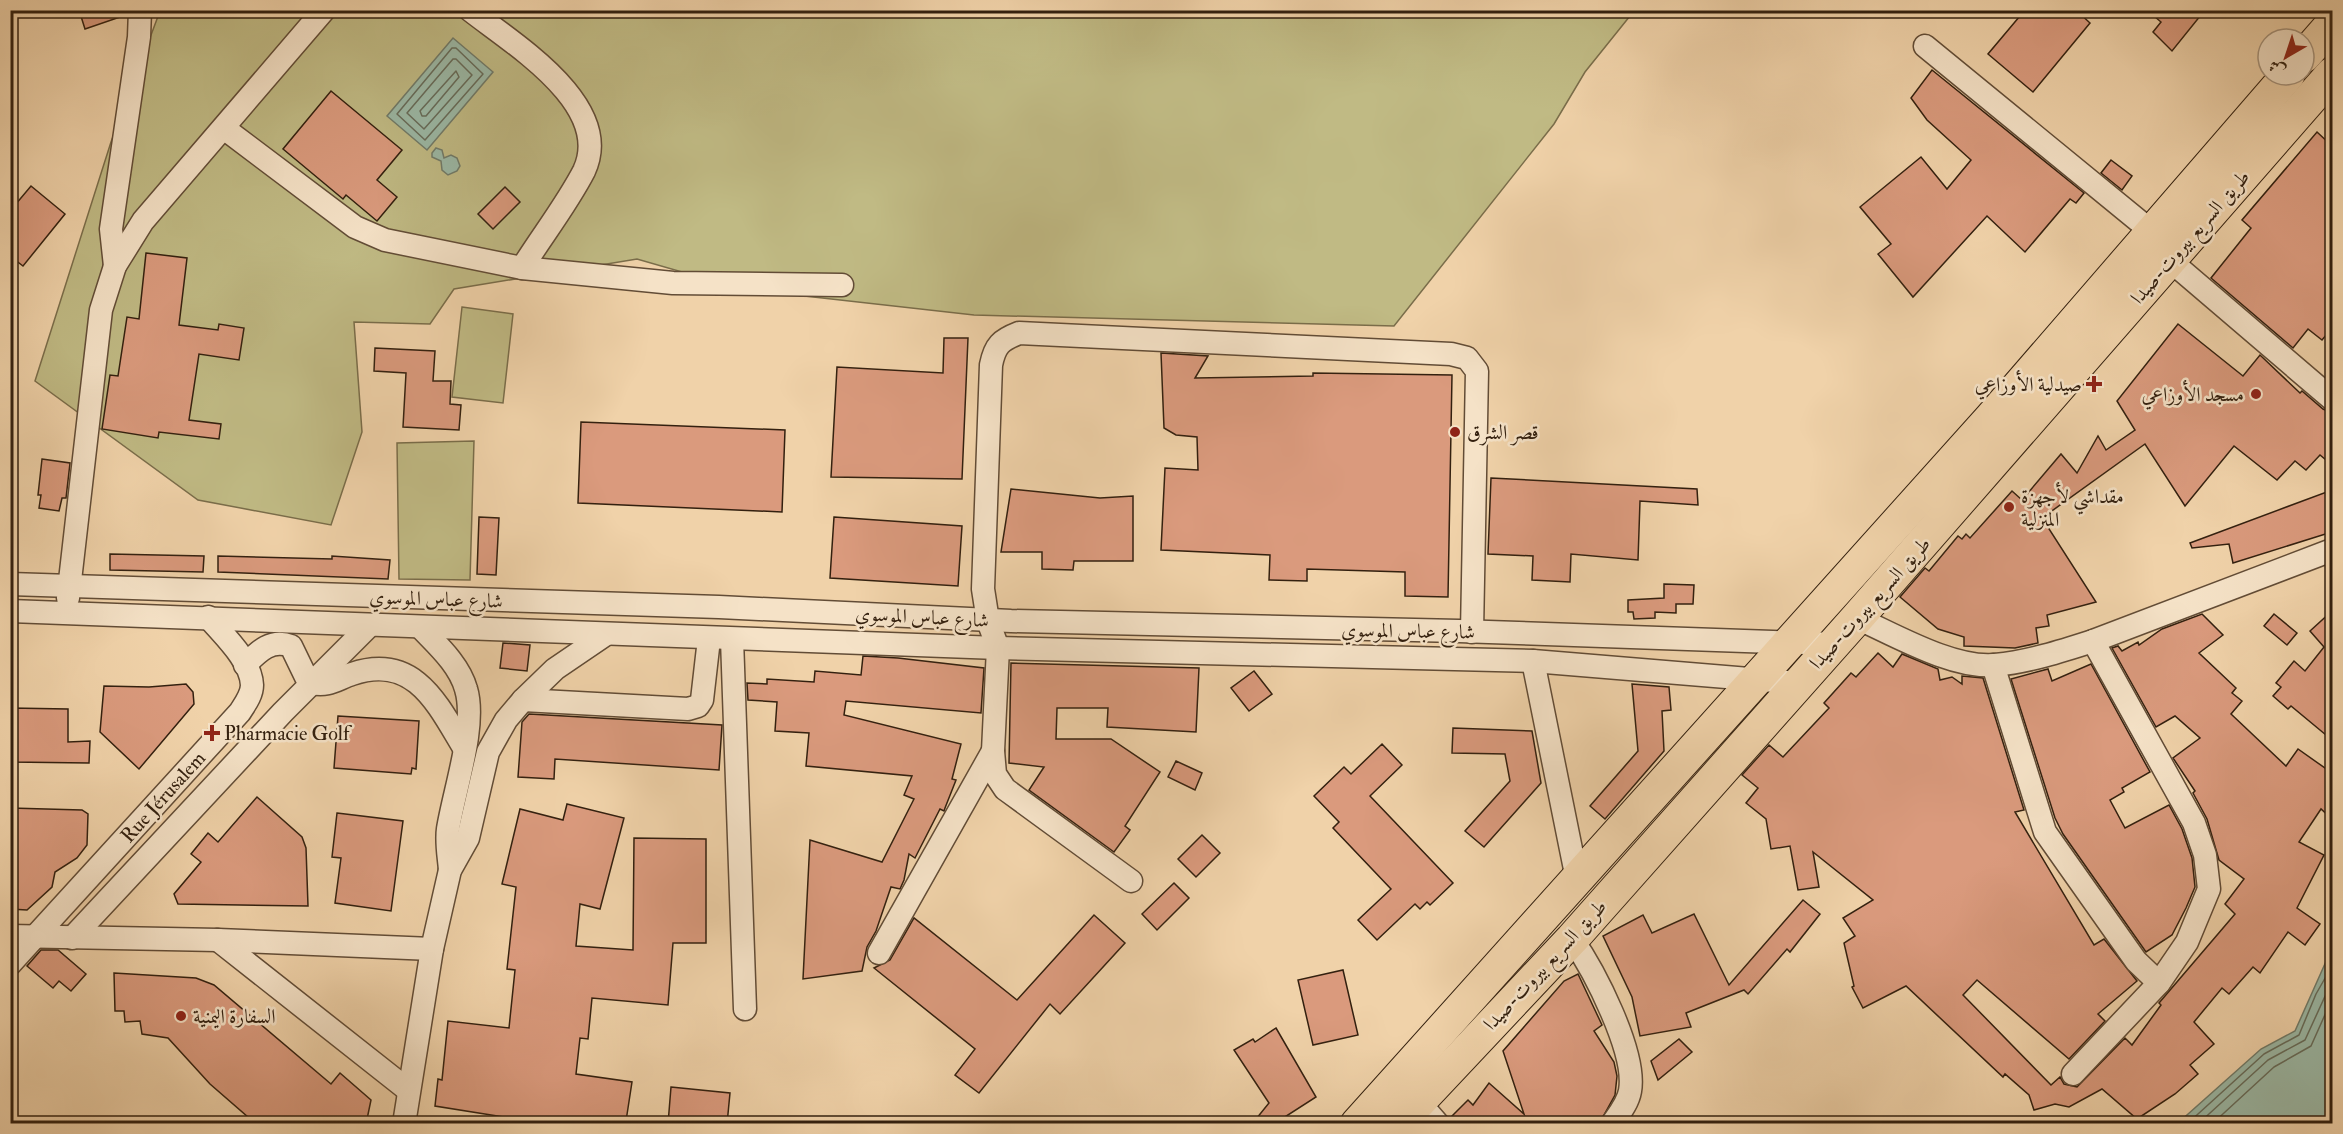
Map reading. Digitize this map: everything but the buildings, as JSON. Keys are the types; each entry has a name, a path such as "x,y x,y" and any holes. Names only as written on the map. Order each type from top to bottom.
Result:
{"highway":[{"path":"2316,42 2332,24"},
{"name":"طريق السريع بيروت-صيدا","path":"1418,1116 2332,74"},
{"name":"طريق السريع بيروت-صيدا","path":"1357,1124 1990,418 2277,87"},
{"path":"2196,180 2220,203"}],"street":[{"path":"115,266 111,229 139,37 140,10"},
{"path":"68,611 69,585 102,310 115,266 144,221 225,129 324,10"},
{"path":"470,10 547,71 581,111 588,131 590,148 584,170 522,268"},
{"path":"1925,46 2148,235 2170,260 2332,399"},
{"path":"225,129 355,227 385,240 522,268 673,283 842,285"},
{"path":"1131,881 1005,789 995,774 993,751 998,648 988,621 984,590 991,365 994,348 1003,340 1019,333 1451,354 1467,358 1473,363 1477,379 1472,632"},
{"path":"1857,618 1960,662 1994,665 2054,653 2093,641 2332,550"},
{"name":"شارع عباس الموسوي","path":"10,584 719,607 988,621 1472,632 1833,644"},
{"name":"شارع عباس الموسوي","path":"10,611 68,611 368,627 420,627 709,639 1533,661 1798,683"},
{"name":"Rue Jérusalem","path":"10,964 249,699 252,685 244,665 208,617"},
{"name":"Rue Jérusalem","path":"72,938 312,683 368,627"},
{"path":"420,627 447,656 467,689 468,710 464,748 447,832 450,870"},
{"path":"404,1124 432,950 450,870 468,838 488,752 506,720 523,700 555,669 604,635"},
{"path":"523,700 687,709 698,706 702,700 709,639"},
{"path":"732,639 745,1009"},
{"path":"2073,1074 2159,982 2187,942 2209,889 2205,855 2194,823 2093,641"},
{"path":"244,665 270,644 285,644 297,654 301,668 312,683 333,683 352,674 380,670 410,677 429,691 464,748"},
{"path":"1533,661 1577,879"},
{"path":"1994,665 2045,832 2124,946 2136,961 2159,982"},
{"path":"879,953 993,751"},
{"path":"10,936 218,940 432,950"},
{"path":"1572,939 1583,956 1628,1054 1629,1094 1612,1124"},
{"path":"218,940 408,1090"}],"shaded area":[{"path":"160,11 1634,11 1585,72 1554,124 1394,326 974,315 741,289 637,259 454,289 430,324 354,322 362,432 331,525 198,500 35,381 111,142"},
{"path":"462,307 513,314 503,403 452,397"},
{"path":"474,441 470,580 399,579 397,443"}],"water":[{"path":"453,38 493,72 427,150 387,116"},
{"path":"436,148 442,150 444,158 451,155 457,158 460,166 457,171 448,175 442,170 441,161 432,157"},
{"path":"2332,948 2332,1123 2178,1123 2261,1049 2295,1031"}],"place":[{"name":"صيدلية الأوزاعي","path":"2094,384"},
{"name":"مسجد الأوزاعي","path":"2256,394"},
{"name":"قصر الشرق","path":"1455,432"},
{"name":"مقداشي لأجهزة المنزلية","path":"2009,507"},
{"name":"Pharmacie Golf","path":"212,733"},
{"name":"السفارة اليمنية","path":"181,1016"}]}
